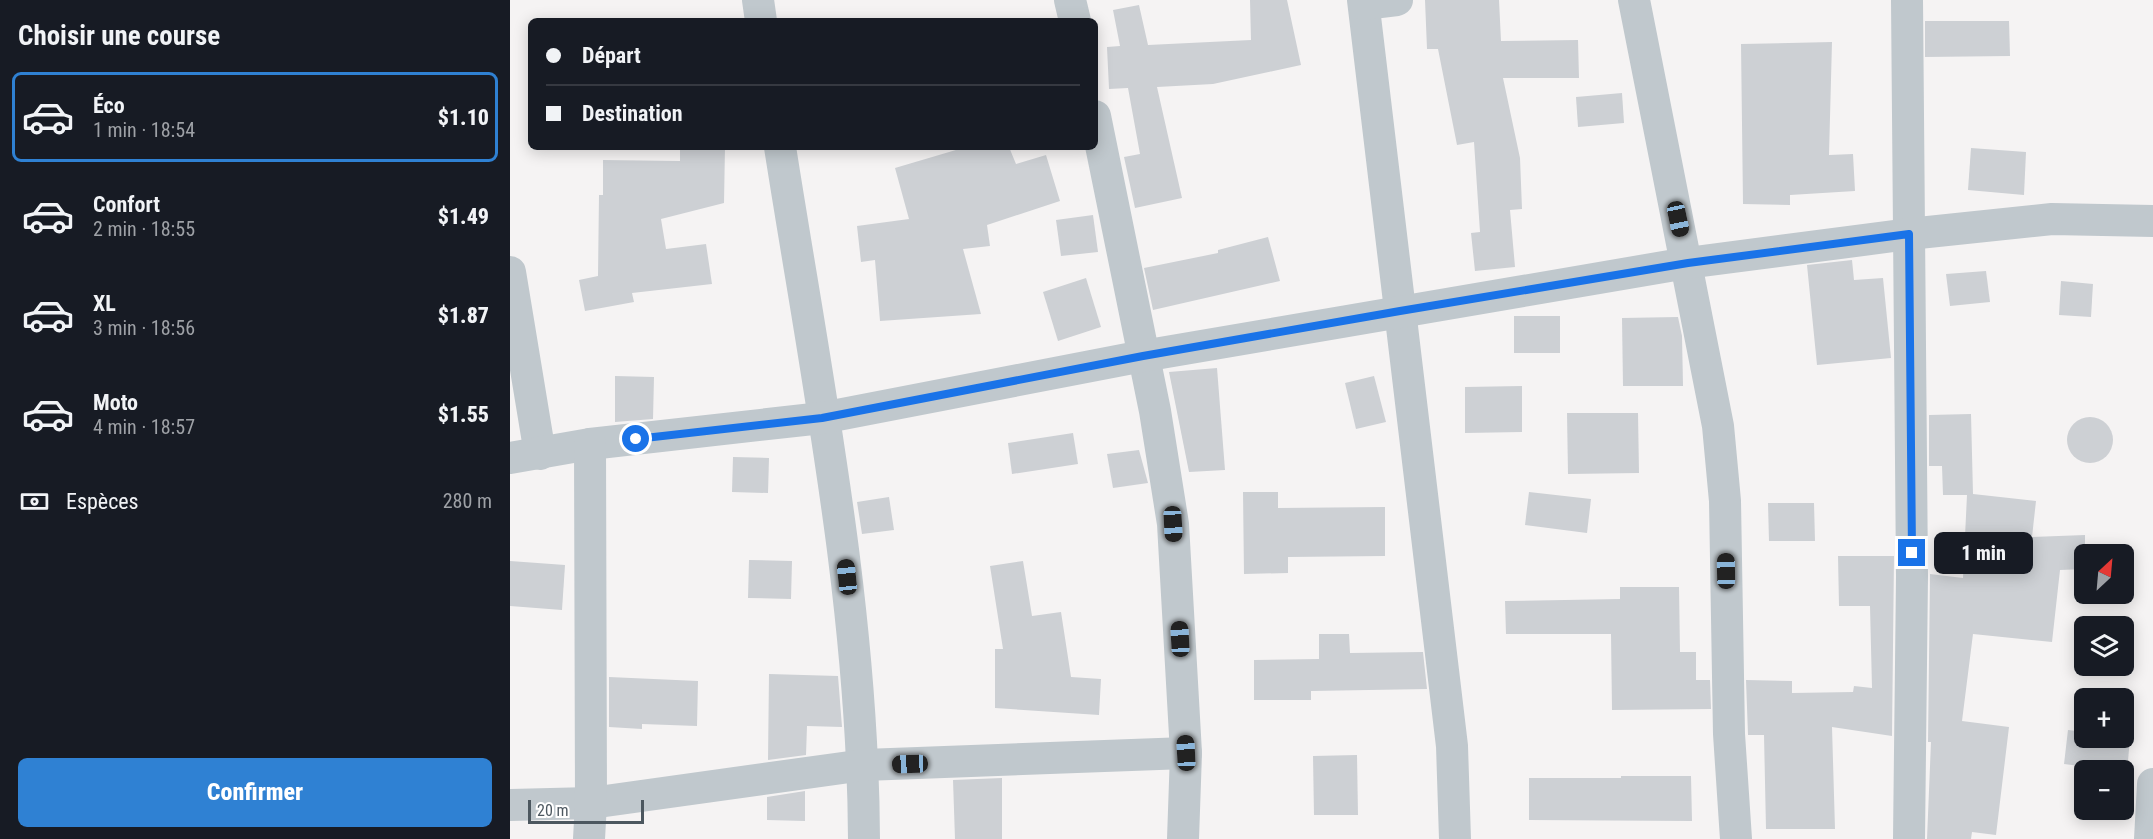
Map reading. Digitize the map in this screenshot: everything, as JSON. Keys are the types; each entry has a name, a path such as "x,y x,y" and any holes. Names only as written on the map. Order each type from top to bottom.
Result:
{"street":[{"path":"758,0 761,18"},
{"path":"1070,0 1074,18"},
{"path":"1396,0 1364,2 1452,746 1455,839"},
{"path":"1634,0 1688,263 1718,426 1725,501 1729,734 1736,839"},
{"path":"1907,0 1912,576 1909,839"},
{"path":"1098,131 1143,356 1173,524 1186,753 1183,839"},
{"path":"780,150 843,538 864,765 864,839"},
{"path":"510,272 525,456 590,444 822,418 1143,356 1688,263 1909,234 2052,219 2153,221"},
{"path":"589,839 591,803 590,444"},
{"path":"510,805 591,803 864,765 1186,753"},
{"path":"2150,839 2153,784"}],"building":[{"path":"1250,0 1287,0 1301,65 1213,84 1157,87 1182,198 1135,208 1124,157 1140,154 1128,88 1109,89 1107,47 1120,46 1113,10 1139,5 1148,45 1251,40"},
{"path":"1425,0 1499,0 1501,41 1578,40 1579,78 1503,78 1520,158 1522,209 1510,210 1515,267 1475,271 1471,233 1480,232 1474,142 1457,145 1438,49 1427,49"},
{"path":"1925,21 2009,21 2010,56 1925,57"},
{"path":"1832,42 1829,155 1853,154 1855,191 1790,195 1790,205 1743,204 1741,44"},
{"path":"1622,93 1624,123 1578,127 1576,97"},
{"path":"1971,148 2026,152 2024,195 1968,190"},
{"path":"680,150 725,150 724,203 661,219 666,249 706,244 712,284 632,293 634,302 585,311 579,280 598,276 599,195 603,195 603,160 680,161"},
{"path":"956,150 1010,150 1016,164 1046,155 1060,201 987,225 990,246 963,249 981,314 880,321 875,260 861,262 857,226 909,219 895,168"},
{"path":"1093,215 1098,252 1061,256 1056,220"},
{"path":"1268,237 1280,281 1153,310 1144,268 1218,253 1218,250"},
{"path":"1852,260 1854,280 1883,278 1891,358 1817,365 1807,265"},
{"path":"1986,271 1990,302 1950,306 1946,274"},
{"path":"1086,278 1101,327 1058,341 1043,292"},
{"path":"2061,281 2093,284 2091,317 2059,315"},
{"path":"1514,316 1560,316 1560,353 1514,353"},
{"path":"1678,317 1682,336 1683,386 1623,386 1622,318"},
{"path":"1217,368 1225,470 1189,472 1169,372"},
{"path":"615,376 654,377 653,419 615,422"},
{"path":"1374,376 1386,422 1356,429 1345,383"},
{"path":"1522,386 1522,432 1465,433 1465,387"},
{"path":"1567,413 1638,413 1639,473 1568,474"},
{"path":"1971,414 1973,494 2036,501 2032,537 2085,535 2085,544 2074,544 2074,569 2060,570 2052,642 1973,634 1962,721 2009,727 1996,835 1972,832 1971,839 1927,839 1931,742 1928,742 1930,574 1963,578 1967,495 1943,495 1942,466 1929,466 1929,415"},
{"path":"2090,417 2106,424 2113,440 2106,456 2090,463 2074,456 2067,440 2074,424"},
{"path":"1073,433 1078,464 1012,474 1008,443"},
{"path":"1139,450 1148,483 1113,488 1107,454"},
{"path":"733,457 769,458 768,493 732,492"},
{"path":"1243,492 1278,492 1278,508 1385,507 1385,556 1288,557 1288,573 1244,574"},
{"path":"1529,492 1591,499 1587,533 1525,525"},
{"path":"889,497 894,530 862,534 857,502"},
{"path":"1768,503 1814,503 1815,541 1769,541"},
{"path":"1838,556 1894,556 1892,736 1832,727 1835,829 1766,829 1764,735 1748,735 1746,680 1792,681 1792,693 1853,692 1854,686 1872,688 1870,606 1839,606"},
{"path":"749,560 792,561 791,599 748,598"},
{"path":"510,561 565,565 562,610 510,606"},
{"path":"1023,561 1032,616 1061,612 1071,677 1101,679 1099,715 995,708 995,649 1003,649 990,566"},
{"path":"1620,587 1679,587 1680,652 1696,652 1696,680 1710,680 1711,709 1612,710 1611,634 1506,634 1505,601 1620,599"},
{"path":"1319,634 1349,634 1350,653 1423,652 1427,689 1311,691 1311,700 1254,700 1254,660 1319,659"},
{"path":"769,674 838,676 842,727 807,726 806,755 768,760"},
{"path":"609,677 698,681 697,726 642,724 642,729 609,727"},
{"path":"2068,730 2074,731 2074,748 2129,748 2128,760 2074,760 2074,765 2064,764"},
{"path":"1357,755 1358,815 1314,815 1313,756"},
{"path":"1621,776 1691,776 1692,821 1529,820 1529,778 1621,778"},
{"path":"1002,778 1002,839 955,839 953,780"},
{"path":"805,791 805,821 767,820 767,797"}],"route":[{"path":"636,439 822,418 1143,356 1400,311 1688,263 1909,234 1912,553"}]}
